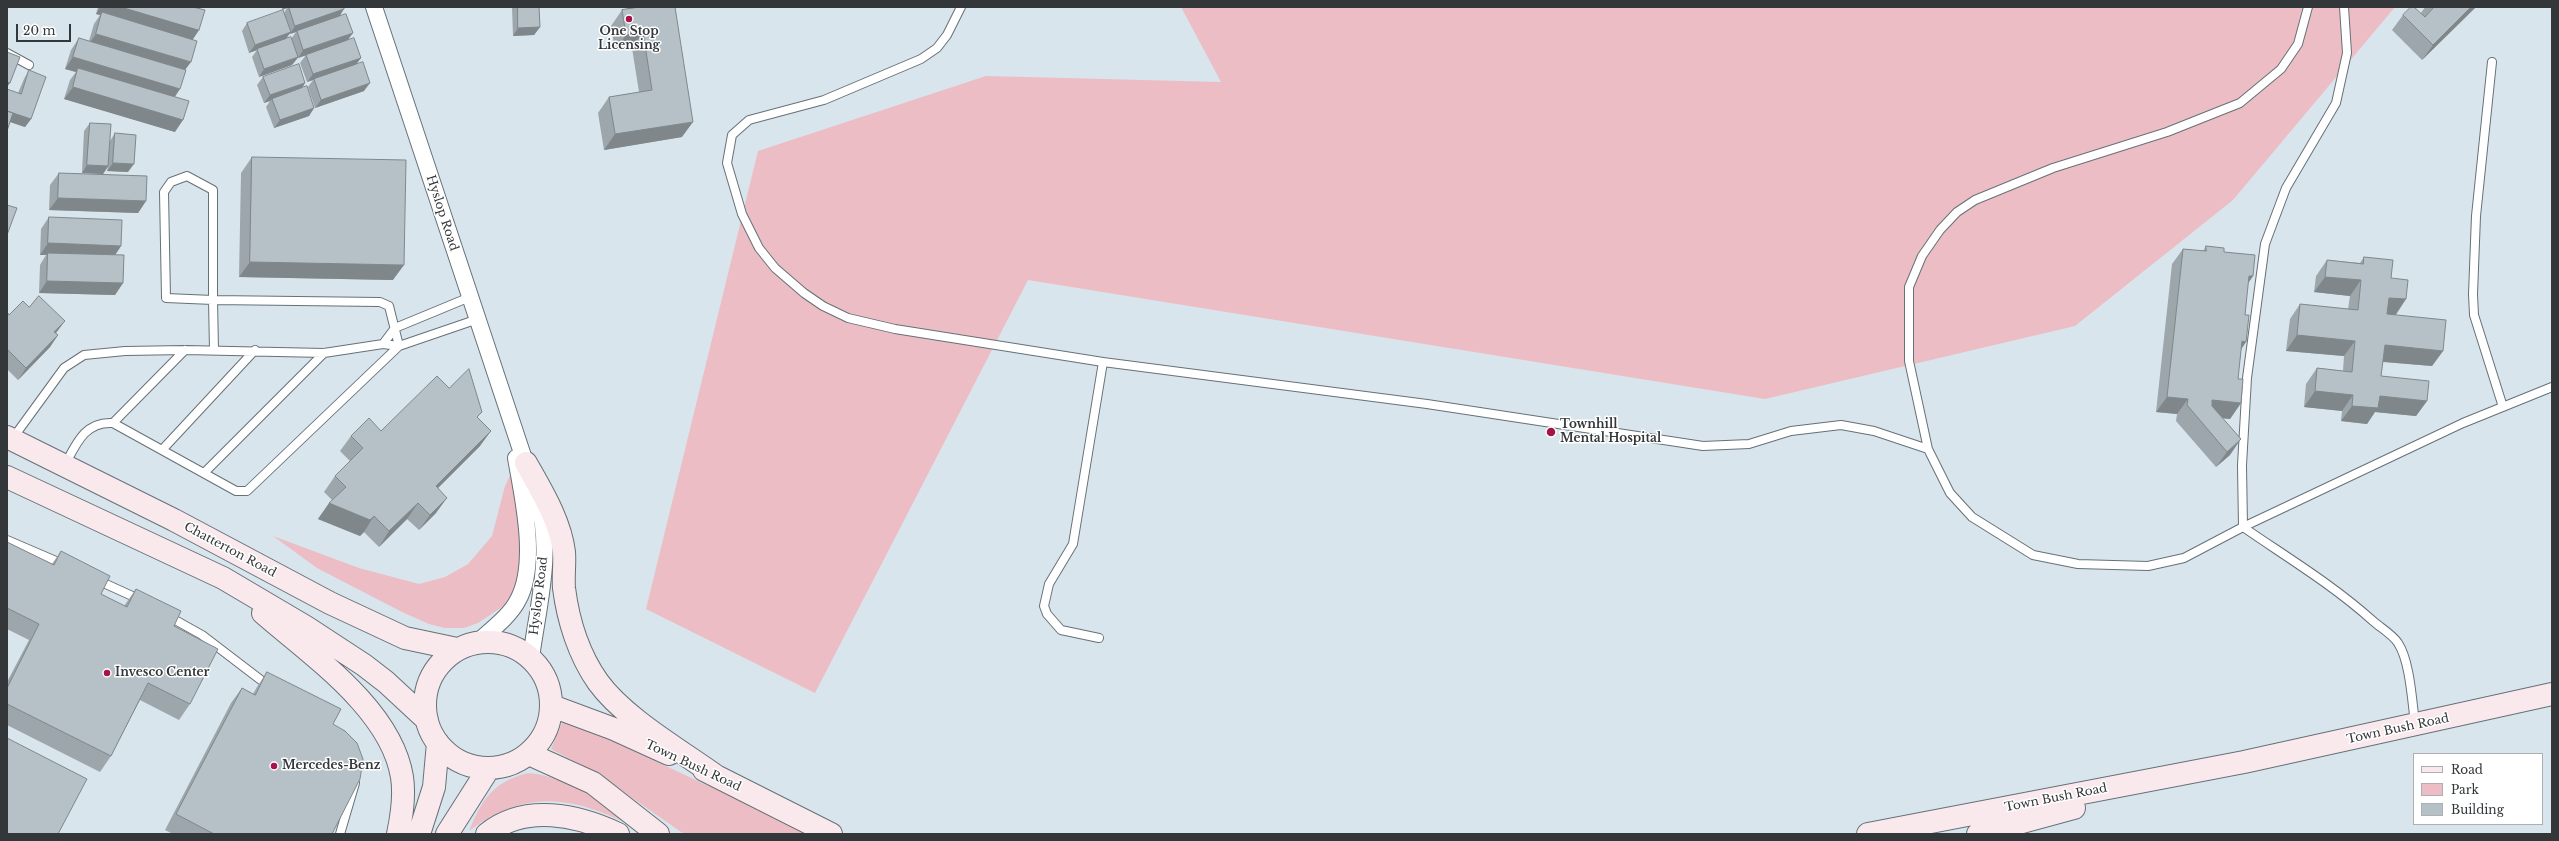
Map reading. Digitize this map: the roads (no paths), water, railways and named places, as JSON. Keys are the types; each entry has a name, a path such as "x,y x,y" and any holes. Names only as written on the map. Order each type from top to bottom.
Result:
{"street":[{"name":"Hyslop Road","path":"374,7 510,419 543,514 546,560 531,658"},
{"name":"Hyslop Road","path":"478,642 518,601 524,587 528,564 522,496 510,419"},
{"name":"Chatterton Road","path":"10,438 174,520 330,603 405,638 458,649"},
{"path":"526,463 550,507 564,551 564,587 571,622 582,653 598,682 622,708 716,776"},
{"path":"13,483 223,578 306,627 364,666 386,682 427,720"},
{"path":"223,578 351,690 380,727 395,753 402,776 404,798 398,834"},
{"path":"478,642 507,644 531,658 546,680 552,706 545,732 529,754 510,764 489,768 460,762 438,743 427,720 425,704 428,687 441,664 458,649 478,642"},
{"name":"Town Bush Road","path":"1868,834 2244,762 2552,694"},
{"name":"Town Bush Road","path":"552,706 614,729 716,776 831,834"},
{"path":"419,834 434,787 438,743"},
{"path":"529,754 593,783 658,834"},
{"name":"Town Bush Road","path":"1978,834 2244,762"},
{"path":"447,834 489,768"},
{"path":"487,834 509,821 550,815 586,820 618,834"}],"lane":[{"path":"961,7 947,35 936,48 921,60 824,100 749,120 736,129 728,146 727,163 742,214 759,248 775,268 816,302 848,318 895,329 1102,362 1427,404 1703,446 1749,444 1791,431 1841,425 1874,431 1928,449"},
{"path":"2308,7 2298,44 2281,70 2240,104 2167,132 2053,168 1975,200 1957,212 1940,230 1922,256 1909,287 1909,361 1928,449 1950,493 1972,517 2033,555 2078,564 2148,566 2184,558 2243,527 2463,423 2552,387"},
{"path":"2243,527 2242,465 2247,378 2265,244 2286,188 2336,103 2347,53 2344,7"},
{"path":"7,53 28,65"},
{"path":"2492,62 2476,216 2473,294 2474,315 2503,407"},
{"path":"214,350 213,300 213,190 186,176 171,182 164,192 166,298 213,300 380,302 389,306 396,328 399,346"},
{"path":"383,344 396,328 470,297"},
{"path":"65,466 86,430 99,423 113,423 236,491 250,489 399,346 478,319"},
{"path":"10,438 64,368 77,358 95,352 254,350 324,353 383,344 399,346"},
{"path":"113,423 185,350"},
{"path":"162,450 254,350"},
{"path":"204,473 324,353"},
{"path":"1099,638 1061,630 1046,614 1044,606 1050,584 1073,544 1102,362"},
{"path":"2243,527 2321,578 2353,602 2398,643 2408,669 2408,681 2415,725"},
{"path":"7,540 69,567"},
{"path":"89,576 149,604"},
{"path":"162,612 202,635 275,691"},
{"path":"340,834 354,789 353,773"}],"place":[{"name":"One Stop Licensing","path":"629,19"},
{"name":"Townhill Mental Hospital","path":"1551,432"},
{"name":"Invesco Center","path":"107,673"},
{"name":"Mercedes-Benz","path":"274,766"}]}
